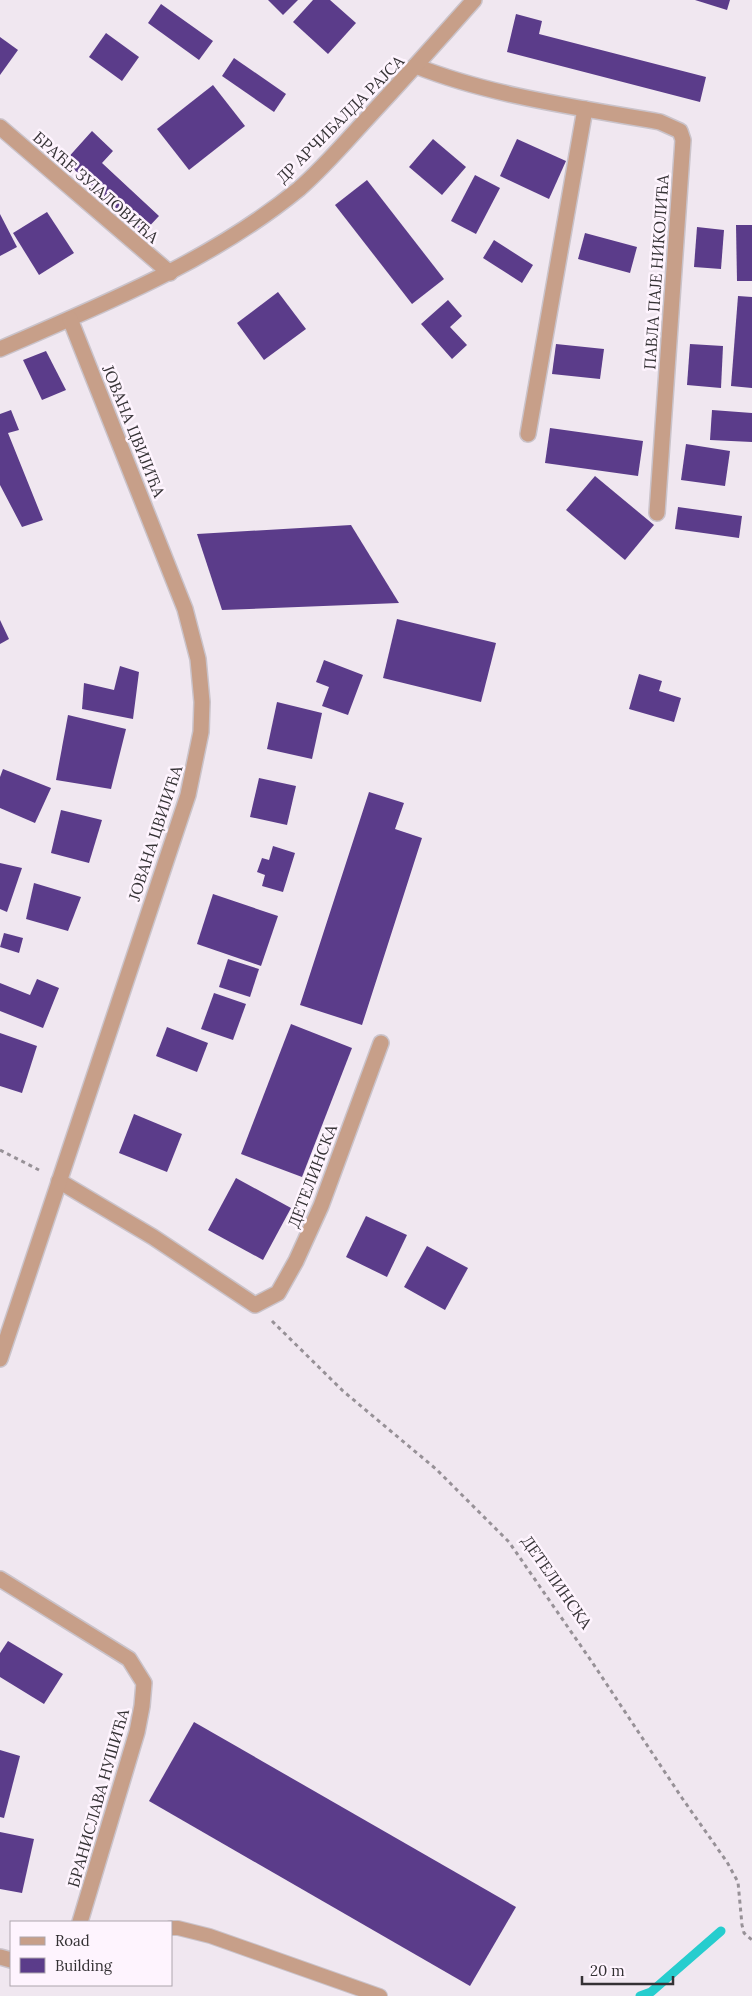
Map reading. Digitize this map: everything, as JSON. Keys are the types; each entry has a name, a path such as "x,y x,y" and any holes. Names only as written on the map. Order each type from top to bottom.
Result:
{"street":[{"name":"ДР АРЧИБАЛДА РАЈСА","path":"0,349 170,273 267,213 300,188 323,166 416,66 474,0"},
{"name":"ПАВЛА ПАЈЕ НИКОЛИЋА","path":"416,66 442,77 481,87 585,109 660,122 680,130 682,140 657,513"},
{"path":"528,434 585,109"},
{"name":"БРАЋЕ ЗУЈАЛОВИЋА","path":"0,127 170,273"},
{"name":"ЈОВАНА ЦВИЈИЋА","path":"0,1359 117,1002 188,794 202,732 202,702 198,659 185,608 70,319"},
{"name":"ДЕТЕЛИНСКА","path":"255,1305 278,1293 296,1261 321,1206 381,1043"},
{"path":"59,1181 152,1237 255,1305"},
{"name":"БРАНИСЛАВА НУШИЋА","path":"0,1578 129,1659 144,1683 137,1732 80,1921"}],"lane":[{"path":"172,1928 210,1936 380,1996"}],"path":[{"path":"0,1150 59,1181"},
{"name":"ДЕТЕЛИНСКА","path":"255,1305 343,1391 436,1469 508,1542 592,1662 727,1862 738,1882 742,1925 750,1939"}],"building":[{"path":"268,0 298,0 283,15"},
{"path":"313,0 330,0 356,23 328,54 293,22"},
{"path":"695,0 730,0 727,10"},
{"path":"161,4 213,41 199,60 148,23"},
{"path":"516,14 542,21 539,34 706,77 700,102 507,52"},
{"path":"106,33 139,57 122,81 89,57"},
{"path":"0,37 18,50 0,75"},
{"path":"234,58 286,94 274,112 222,76"},
{"path":"213,85 245,126 189,170 157,129"},
{"path":"92,131 113,151 102,163 159,216 143,233 65,161"},
{"path":"433,139 466,167 442,195 409,167"},
{"path":"517,139 566,161 549,199 500,176"},
{"path":"475,175 500,188 476,234 451,221"},
{"path":"367,180 444,279 412,304 335,205"},
{"path":"47,212 74,253 39,275 13,233"},
{"path":"0,214 17,247 0,256"},
{"path":"736,225 752,225 752,281 737,281"},
{"path":"697,227 724,230 721,269 694,267"},
{"path":"585,233 637,247 630,273 578,259"},
{"path":"494,240 533,265 522,283 483,258"},
{"path":"278,292 306,329 264,360 237,323"},
{"path":"738,296 752,297 752,388 731,386"},
{"path":"448,300 462,316 450,327 467,345 452,359 421,324"},
{"path":"556,344 604,349 600,379 552,374"},
{"path":"690,344 723,346 721,388 687,385"},
{"path":"46,351 66,390 42,400 23,360"},
{"path":"11,410 19,430 8,433 43,520 22,527 0,485 0,414"},
{"path":"712,410 752,413 752,442 710,440"},
{"path":"550,428 643,441 638,476 545,463"},
{"path":"686,444 730,451 725,486 681,480"},
{"path":"595,476 654,525 625,560 566,510"},
{"path":"678,507 742,516 739,538 675,529"},
{"path":"351,525 399,603 222,610 197,534"},
{"path":"397,619 496,643 481,702 383,678"},
{"path":"0,620 9,639 0,644"},
{"path":"324,660 363,675 348,715 322,706 329,687 316,682"},
{"path":"120,666 139,672 133,719 82,709 84,683 114,690"},
{"path":"639,674 662,681 659,691 681,698 674,722 629,709"},
{"path":"277,702 322,713 312,759 267,749"},
{"path":"68,715 126,729 111,789 56,780"},
{"path":"3,769 51,788 35,823 0,808 0,777"},
{"path":"259,778 296,786 287,825 250,817"},
{"path":"369,792 404,803 395,829 422,838 362,1025 300,1005"},
{"path":"61,810 102,820 89,863 51,853"},
{"path":"273,846 295,853 283,892 262,886 265,875 257,872 262,858 269,860"},
{"path":"0,863 22,868 7,912 0,909"},
{"path":"34,883 81,897 68,931 26,919"},
{"path":"213,894 278,916 261,966 197,944"},
{"path":"4,933 23,938 19,953 0,947"},
{"path":"228,959 259,969 250,997 219,987"},
{"path":"37,979 59,988 43,1028 0,1011 0,983 30,995"},
{"path":"214,993 246,1004 233,1040 201,1029"},
{"path":"291,1024 352,1048 302,1177 241,1154"},
{"path":"167,1027 208,1043 197,1072 156,1056"},
{"path":"0,1033 37,1046 22,1093 0,1086"},
{"path":"134,1114 182,1134 167,1172 119,1153"},
{"path":"236,1178 291,1208 263,1260 208,1230"},
{"path":"366,1216 407,1235 387,1277 346,1257"},
{"path":"427,1246 468,1268 445,1310 404,1287"},
{"path":"8,1641 63,1674 44,1704 0,1677 0,1653"},
{"path":"194,1722 516,1907 470,1986 149,1801"},
{"path":"0,1750 20,1756 4,1818 0,1817"},
{"path":"0,1832 34,1839 22,1893 0,1889"}],"waterway":[{"path":"640,1996 651,1992 721,1931"}]}
